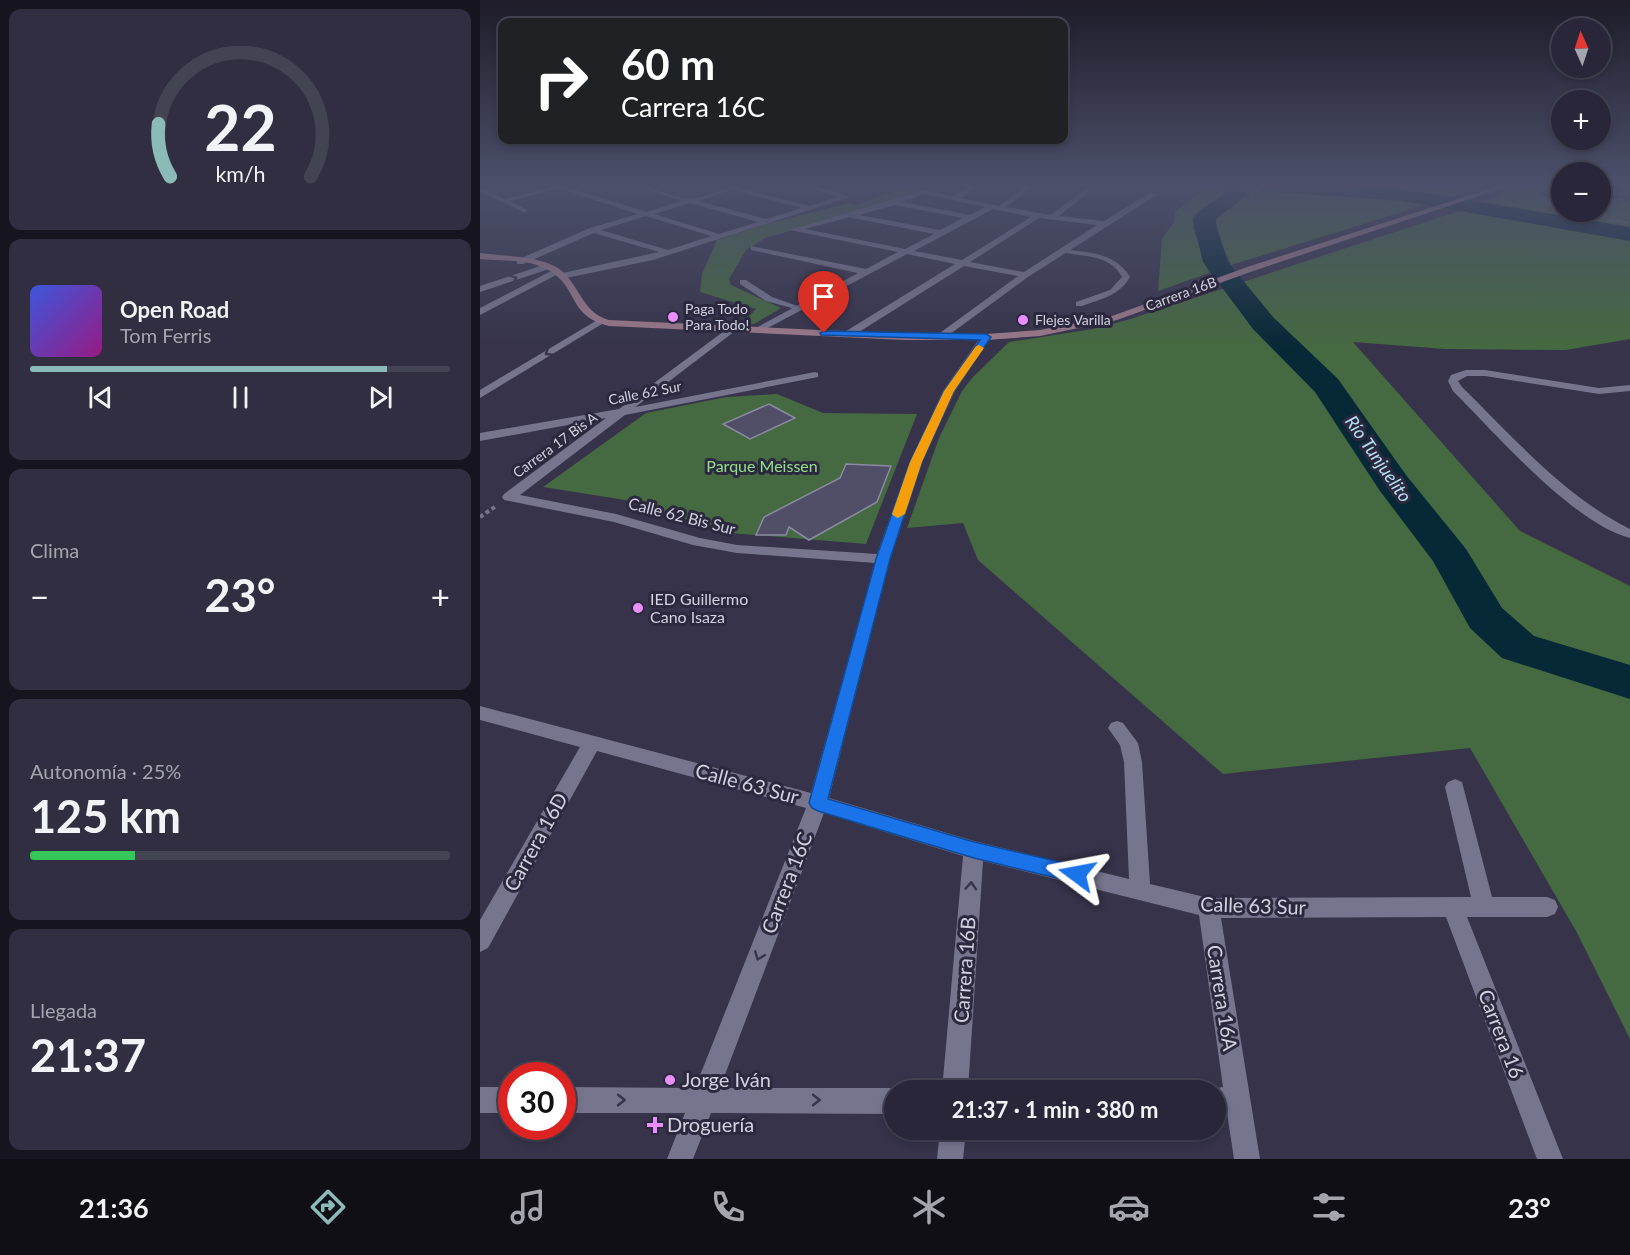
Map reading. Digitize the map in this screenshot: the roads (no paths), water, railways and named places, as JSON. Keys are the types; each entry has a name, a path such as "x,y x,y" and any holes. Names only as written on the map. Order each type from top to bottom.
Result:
{"street":[{"path":"520,262 573,239"},
{"path":"624,239 667,252"},
{"path":"480,312 559,274 667,252 708,239"},
{"path":"840,239 1025,275"},
{"path":"757,330 930,239"},
{"path":"847,335 1001,239"},
{"path":"938,338 1025,275 1081,239"},
{"name":"Carrera 16B","path":"599,322 938,338 1040,333 1098,322 1344,239"},
{"path":"754,248 866,272"},
{"path":"480,256 546,267 559,274 583,311 599,322 480,395"},
{"path":"480,289 546,267"},
{"name":"Carrera 17 Bis A","path":"509,497 734,328"},
{"name":"Carrera 16C","path":"680,1159 818,803 883,559 916,462 949,391 986,337"},
{"path":"1630,388 1599,391 1485,373 1466,373 1455,377 1453,381 1457,389 1576,502 1606,524 1630,534"},
{"name":"Calle 62 Sur","path":"480,437 625,412"},
{"name":"Calle 62 Bis Sur","path":"509,497 616,518 698,542 737,549 883,559"},
{"name":"Calle 63 Sur","path":"480,713 818,803 974,850 1140,889 1209,908 1547,907"},
{"path":"1117,728 1129,743 1133,762 1140,889"},
{"name":"Carrera 16D","path":"480,941 592,743"},
{"path":"1455,787 1485,908"},
{"name":"Carrera 16B","path":"957,1080 974,850"},
{"name":"Carrera 16A","path":"1209,908 1224,1080"},
{"name":"Carrera 16","path":"1453,909 1550,1159"},
{"path":"480,1100 498,1100"},
{"path":"576,1100 884,1101"},
{"name":"Carrera 16A","path":"1226,1100 1247,1159"},
{"path":"950,1159 951,1140"}],"lane":[{"path":"1063,251 1116,262 1126,277 1123,284 1111,294 1079,304"},
{"path":"743,282 769,299 799,308"},
{"name":"Calle 62 Sur","path":"625,412 815,375"}],"waterway":[{"name":"Río Tunjuelito","path":"1209,239 1215,262 1263,323 1327,386 1393,483 1452,558 1486,618 1518,647 1630,682"}],"place":[{"name":"Paga Todo Para Todo!","path":"673,317"},
{"name":"Flejes Varilla","path":"1023,320"},
{"name":"IED Guillermo Cano Isaza","path":"638,608"},
{"name":"Jorge Iván","path":"670,1080"},
{"name":"Droguería","path":"655,1125"}],"park label":[{"name":"Parque Meissen","path":"762,466"}]}
